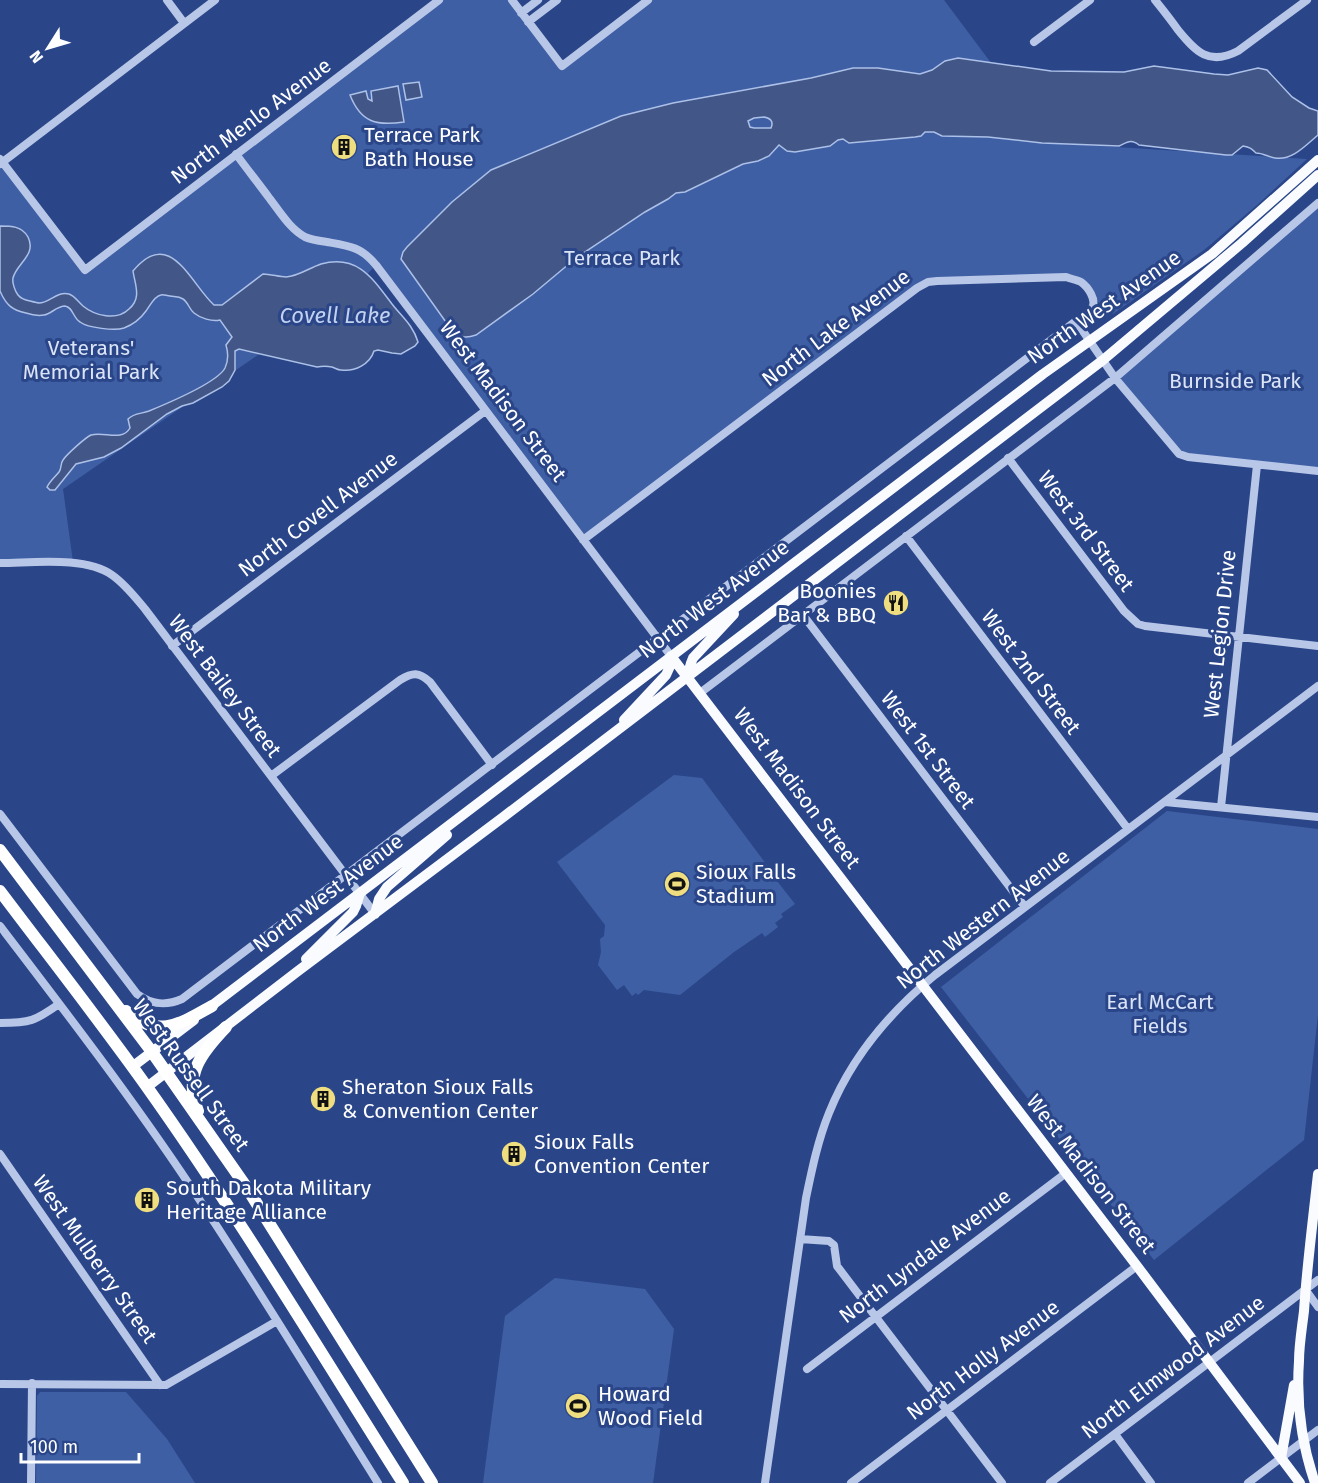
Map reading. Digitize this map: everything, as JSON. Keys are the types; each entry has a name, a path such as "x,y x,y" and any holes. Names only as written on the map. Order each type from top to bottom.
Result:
{"highway":[{"name":"West Russell Street","path":"0,850 152,1052 206,1129 270,1223 432,1483"},
{"name":"West Russell Street","path":"0,891 147,1087 255,1247 403,1483"},
{"path":"93,973 126,1011 144,1023 166,1027 174,1025 212,1006"},
{"path":"206,1129 194,1098 194,1071 202,1055 226,1027"}],"main road":[{"name":"North West Avenue","path":"132,1067 1089,341 1212,254 1318,160"},
{"name":"North West Avenue","path":"147,1087 1102,360 1242,243 1318,175"},
{"path":"687,677 693,658 741,604"},
{"path":"615,732 636,705 666,675 671,664 671,656"},
{"name":"West Madison Street","path":"671,656 1300,1483"},
{"path":"375,914 379,899 387,887 444,837 469,810"},
{"path":"298,971 299,966 353,912 360,893"},
{"path":"1315,1483 1303,1442 1299,1414 1299,1361 1318,1174"},
{"path":"1281,1458 1299,1361"}],"street":[{"path":"167,0 184,23"},
{"path":"1,162 214,0"},
{"name":"North Menlo Avenue","path":"1,162 84,270 439,0"},
{"path":"512,0 562,66 648,0"},
{"path":"521,13 538,0"},
{"path":"528,22 557,0"},
{"path":"1034,42 1090,0"},
{"path":"1155,0 1194,49 1206,56 1216,57 1238,51 1307,0"},
{"name":"West Madison Street","path":"236,154 284,218 297,231 314,240 347,245 368,255 671,656"},
{"path":"700,693 1115,378 1318,202"},
{"name":"North Lake Avenue","path":"583,540 922,285 937,281 1066,277 1081,282 1094,302 1093,307 1076,321"},
{"path":"1076,321 1115,378 1179,454 1188,457 1318,471"},
{"name":"North West Avenue","path":"158,1004 175,1002 191,994 1076,321"},
{"name":"North Covell Avenue","path":"172,646 485,411"},
{"name":"West 3rd Street","path":"1008,458 1130,618 1145,626 1238,636"},
{"name":"West Legion Drive","path":"1221,807 1257,465"},
{"name":"West 2nd Street","path":"906,536 1128,829"},
{"name":"West Bailey Street","path":"0,563 73,562 88,564 113,576 126,588 145,609 375,914"},
{"name":"West 1st Street","path":"803,615 1025,907"},
{"path":"1238,636 1318,646"},
{"path":"271,776 400,680 418,674 430,682 492,765"},
{"name":"North Western Avenue","path":"765,1483 811,1170 832,1105 851,1071 873,1039 894,1013 922,986 1318,686"},
{"path":"1165,802 1318,817"},
{"name":"West Russell Street","path":"0,814 130,986 143,998 158,1004"},
{"path":"0,926 190,1185 378,1483"},
{"path":"0,1023 23,1023 39,1018 59,1004"},
{"name":"West Mulberry Street","path":"0,1154 160,1385"},
{"name":"North Lyndale Avenue","path":"807,1369 1066,1173"},
{"path":"800,1239 829,1241 834,1245 837,1266 1002,1483"},
{"name":"North Holly Avenue","path":"852,1483 1137,1266"},
{"name":"North Elmwood Avenue","path":"1050,1483 1318,1280"},
{"path":"1305,1289 1318,1307"},
{"path":"0,1384 166,1385 277,1321"},
{"path":"31,1483 32,1383"},
{"path":"1248,1483 1318,1430"},
{"path":"1115,1434 1151,1483"}],"green space":[{"name":"Terrace Park","path":"439,0 512,0 562,66 648,0 944,0 1051,143 1307,159 1204,250 1113,314 1092,297 1078,281 1066,277 922,285 583,540 375,266 351,291 63,489 73,562 0,563 0,164 84,270"},
{"name":"Burnside Park","path":"1318,203 1318,471 1179,454 1115,378"},
{"name":"Sioux Falls Stadium","path":"674,775 702,778 795,904 781,914 783,917 775,923 778,927 765,937 762,933 734,952 680,995 644,990 632,996 624,985 617,990 598,965 601,952 600,939 604,936 605,925 557,862"},
{"name":"Earl McCart Fields","path":"1167,811 1318,829 1318,1015 1304,1140 1154,1260 941,987"},
{"name":"Howard Wood Field","path":"555,1278 645,1289 674,1329 653,1483 483,1483 505,1316"},
{"path":"40,1392 126,1392 167,1439 195,1483 36,1483 37,1396"}],"water":[{"name":"Covell Lake","path":"958,58 1051,71 1124,72 1154,66 1228,75 1258,68 1267,70 1292,97 1318,111 1318,135 1293,155 1281,158 1256,153 1251,148 1243,146 1232,155 1226,155 1139,145 1132,142 1119,146 1042,143 988,137 942,136 934,132 925,132 915,137 849,143 843,139 830,146 795,152 787,151 779,145 769,156 743,164 685,192 676,193 645,212 576,258 533,294 470,337 453,332 401,259 407,247 452,202 491,170 621,116 673,103 853,68 878,68 920,74 932,70 945,61","holes":["764,117 772,122 771,128 750,127 748,121"]},
{"path":"419,82 422,97 406,100 403,84"},
{"path":"398,86 404,122 378,123 365,117 359,112 350,95 366,91 368,99 372,101 371,91"},
{"name":"Covell Lake","path":"0,226 19,229 28,237 30,249 13,280 18,295 26,300 38,303 60,294 69,294 83,306 100,315 112,316 124,313 133,305 137,296 133,271 146,259 158,254 169,256 178,263 214,305 222,305 263,274 286,277 300,274 321,264 345,263 355,266 371,278 410,326 418,342 401,354 374,351 365,363 357,368 346,370 328,366 317,367 239,349 235,351 235,370 229,381 222,387 167,414 121,448 104,457 76,464 55,490 50,490 47,487 60,470 63,460 88,437 96,434 118,435 127,432 130,428 128,419 130,417 178,398 220,374 227,362 226,345 232,337 220,320 203,318 192,311 183,299 163,295 154,299 136,321 120,329 84,324 78,320 70,308 65,306 42,315 17,310 7,303 0,291"}],"place":[{"name":"Terrace Park Bath House","path":"344,147"},
{"name":"Boonies Bar & BBQ","path":"896,603"},
{"name":"Sioux Falls Stadium","path":"677,884"},
{"name":"Sheraton Sioux Falls & Convention Center","path":"323,1099"},
{"name":"Sioux Falls Convention Center","path":"514,1154"},
{"name":"South Dakota Military Heritage Alliance","path":"147,1200"},
{"name":"Howard Wood Field","path":"578,1406"}],"park label":[{"name":"Veterans' Memorial Park","path":"91,360"}]}
